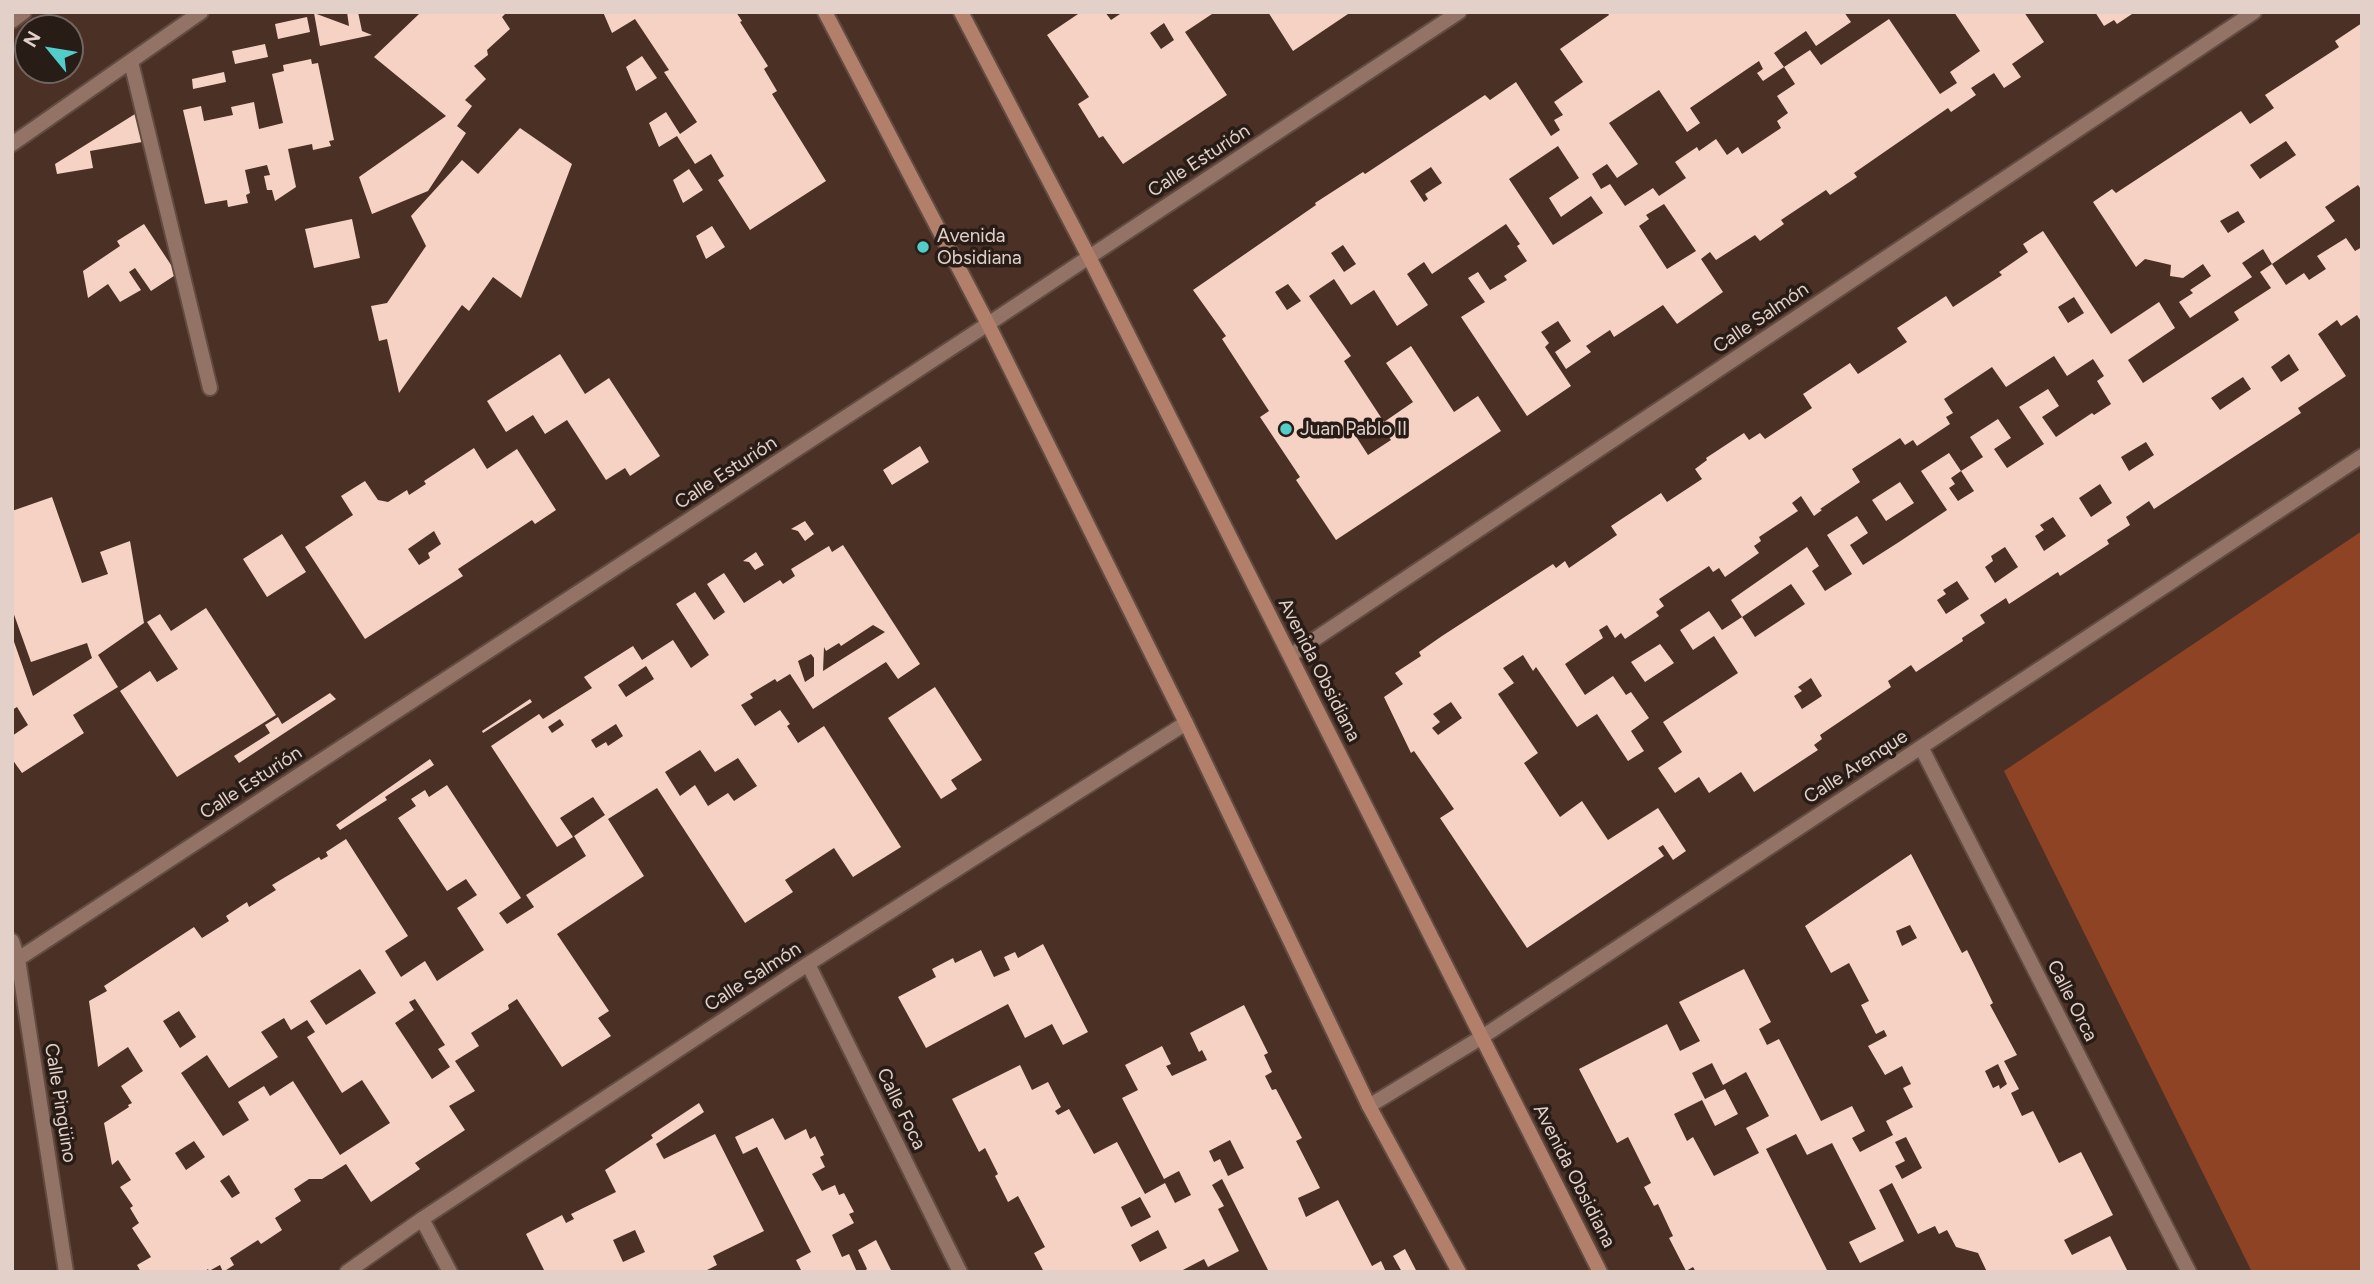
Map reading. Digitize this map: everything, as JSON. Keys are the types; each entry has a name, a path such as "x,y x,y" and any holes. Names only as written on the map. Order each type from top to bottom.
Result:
{"street":[{"path":"12,21 24,12"},
{"path":"12,144 201,12"},
{"path":"825,12 988,324 1186,723 1368,1106 1459,1272"},
{"name":"Avenida Obsidiana","path":"961,12 1089,257 1600,1272"},
{"name":"Calle Esturión","path":"15,961 1459,12"},
{"name":"Calle Salmón","path":"1290,655 2253,12"},
{"path":"131,62 210,387"},
{"name":"Calle Arenque","path":"1368,1106 1482,1037 2362,456"},
{"name":"Calle Salmón","path":"347,1272 422,1219 808,964 1186,723"},
{"name":"Calle Orca","path":"1921,747 2189,1272"},
{"name":"Calle Pingüino","path":"12,941 66,1272"},
{"name":"Calle Foca","path":"808,964 960,1272"},
{"path":"422,1219 450,1272"}],"shaded area":[{"path":"2362,531 2362,1272 2252,1272 2004,771"}],"building":[{"path":"347,12 358,12 362,31 372,35 320,46 314,13 349,26"},
{"path":"417,12 507,12 502,17 510,29 487,50 488,55 474,66 486,79 465,100 472,106 457,126 466,133 428,191 372,214 359,177 446,116 374,57 419,14"},
{"path":"603,12 736,12 768,66 764,69 777,91 772,94 826,181 750,230 718,180 724,176 711,154 695,164 677,136 659,147 649,123 666,112 680,134 697,122 664,72 669,70 635,19 612,33"},
{"path":"1081,12 1105,12 1111,20 1123,12 1215,12 1185,32 1227,95 1123,164 1103,136 1099,138 1078,104 1089,97 1047,35","holes":["1164,23 1174,40 1161,49 1150,33"]},
{"path":"1268,12 1351,12 1293,51"},
{"path":"1607,12 1844,12 1851,22 1816,46 1806,31 1774,53 1784,67 1810,50 1821,65 1889,19 1940,94 1957,83 1950,72 1980,51 1954,12 2024,12 2044,42 2012,64 2021,77 2004,88 1994,73 1971,88 1976,95 1951,112 1948,108 1854,173 1857,177 1830,195 1826,190 1781,220 1784,224 1760,241 1755,235 1716,260 1710,252 1701,259 1723,292 1677,324 1663,305 1614,337 1610,330 1586,346 1591,352 1566,369 1555,352 1571,341 1558,321 1541,332 1549,343 1545,347 1571,386 1527,416 1461,317 1485,302 1468,278 1478,272 1490,290 1507,280 1504,276 1527,261 1517,246 1520,244 1506,224 1432,274 1424,262 1407,274 1428,305 1397,326 1374,290 1351,305 1334,279 1309,296 1351,356 1344,361 1384,422 1413,402 1386,363 1411,346 1454,412 1478,396 1501,431 1336,540 1296,480 1300,477 1260,417 1269,411 1222,339 1226,336 1193,290 1316,205 1315,203 1363,172 1365,174 1485,95 1490,100 1516,82 1551,136 1560,130 1554,120 1563,115 1554,102 1583,82 1560,49 1609,15","holes":["1759,61 1763,69 1757,73 1763,81 1784,67 1795,84 1777,96 1788,113 1777,121 1781,128 1742,154 1738,147 1727,155 1716,139 1699,151 1697,147 1675,162 1686,178 1659,196 1653,188 1625,206 1610,184 1601,189 1592,174 1607,164 1617,178 1638,164 1609,123 1659,90 1687,132 1700,123 1690,108","1558,146 1579,178 1549,198 1561,217 1591,196 1603,213 1553,245 1509,179","1431,167 1442,183 1425,194 1428,199 1424,202 1410,181","1664,204 1696,251 1667,269 1639,226 1649,219 1646,215","1343,245 1356,264 1344,272 1331,253","1288,284 1301,301 1287,310 1275,292","1380,424 1391,440 1368,455 1357,438"]},
{"path":"2095,12 2135,12 2117,24 2114,20 2104,26"},
{"path":"307,17 310,32 278,39 275,24"},
{"path":"2362,23 2362,191 2358,185 2325,207 2335,221 2272,264 2263,249 2242,263 2252,277 2190,318 2179,302 2193,293 2190,290 2211,276 2203,264 2183,278 2170,276 2171,265 2145,259 2136,267 2093,202 2112,189 2116,193 2241,111 2250,124 2274,108 2265,95 2339,47 2335,41","holes":["2286,141 2296,155 2260,179 2250,165","2238,211 2245,222 2228,233 2220,221"]},
{"path":"265,44 268,57 235,64 232,51"},
{"path":"642,56 657,78 636,91 626,67"},
{"path":"311,59 312,64 318,63 334,140 329,141 331,146 313,150 312,144 288,149 296,187 275,201 272,190 267,190 264,176 270,175 267,165 245,170 250,193 246,195 248,203 228,207 227,200 205,204 183,110 201,106 204,121 233,115 231,107 254,102 259,129 283,123 272,74 284,71 283,65"},
{"path":"224,72 226,82 193,89 192,79"},
{"path":"135,114 142,142 90,151 93,168 57,174 55,164"},
{"path":"520,128 572,164 521,298 493,277 469,311 462,305 399,393 387,339 379,341 371,306 387,303 426,246 411,216 462,160 478,174"},
{"path":"689,169 703,190 683,203 673,180"},
{"path":"352,219 360,258 314,268 305,229"},
{"path":"144,224 177,274 151,291 135,268 129,272 141,290 120,302 108,284 88,298 83,271 120,246 117,241"},
{"path":"712,226 725,247 706,259 696,236"},
{"path":"2043,231 2111,334 2159,302 2175,328 2128,360 2143,383 2239,320 2234,312 2271,288 2260,272 2272,264 2286,285 2304,273 2309,280 2326,269 2317,256 2346,238 2355,251 2362,247 2362,323 2357,315 2341,326 2337,320 2318,334 2346,376 2298,408 2301,413 2154,509 2149,501 2126,517 2130,525 2107,540 2109,544 2060,576 2058,572 2009,604 2006,598 1980,615 1985,623 1962,638 1963,641 1916,672 1911,665 1888,681 1891,687 1820,735 1822,739 1814,745 1818,750 1754,792 1741,772 1709,793 1699,777 1675,793 1658,768 1682,752 1663,722 1738,673 1714,636 1693,650 1680,630 1709,611 1722,630 1742,617 1731,600 1807,547 1819,566 1812,571 1825,591 1852,574 1827,535 1857,516 1868,533 1850,545 1863,565 1947,510 1921,471 1949,453 1961,471 1983,457 1970,437 1998,419 2011,438 1994,449 2007,468 2044,444 2019,407 2048,389 2059,406 2042,417 2056,437 2111,404 2097,381 2104,376 2093,359 2067,376 2054,356 2006,387 1992,367 1944,399 1953,413 1946,417 1950,424 1917,446 1913,440 1905,445 1900,438 1852,469 1860,482 1814,516 1801,496 1792,503 1798,511 1759,537 1761,541 1754,546 1759,553 1725,577 1719,568 1713,572 1709,566 1659,599 1664,606 1656,612 1659,616 1625,639 1621,633 1615,638 1607,625 1599,630 1603,638 1565,664 1585,695 1613,676 1626,695 1631,692 1649,718 1631,731 1644,751 1628,761 1597,714 1577,727 1536,667 1533,671 1523,655 1503,668 1514,683 1498,694 1538,753 1524,763 1560,817 1582,801 1608,840 1658,808 1686,851 1673,860 1663,845 1658,848 1664,856 1527,948 1440,818 1454,809 1414,751 1411,753 1384,697 1403,684 1395,673 1421,656 1419,652 1553,564 1556,568 1565,561 1569,568 1617,535 1611,526 1661,493 1667,502 1702,479 1695,469 1707,460 1706,458 1744,433 1749,440 1760,433 1765,439 1812,408 1803,394 1850,363 1858,374 1907,342 1897,328 1946,296 1953,307 2002,275 1999,272 2028,252 2023,244","holes":["2074,297 2084,313 2068,323 2058,307","2289,354 2299,370 2281,382 2271,367","2243,377 2251,389 2220,410 2211,398","2146,442 2154,455 2129,471 2121,457","1961,471 1974,491 1958,501 1949,488 1955,484 1951,478","2100,484 2112,503 2091,517 2079,498","2053,517 2066,536 2044,551 2035,536 2044,530 2040,525","2005,547 2018,567 1995,583 1985,567 1993,561 1991,556","1957,581 1969,599 1946,614 1937,600 1946,594 1943,590","1791,584 1805,604 1755,637 1742,617","1811,678 1822,696 1802,709 1794,696 1802,691 1798,687","1451,702 1462,718 1438,735 1432,728 1440,722 1433,714"]},
{"path":"560,354 585,394 609,378 660,456 630,476 625,468 606,480 567,420 545,434 533,415 506,432 487,401"},
{"path":"920,446 929,462 892,485 883,470"},
{"path":"474,448 487,469 517,449 556,510 535,524 532,520 458,569 463,576 365,639 305,547 353,515 341,496 365,481 378,500 388,502 407,490 409,495 426,484 424,481","holes":["434,531 441,544 428,553 430,558 419,565 408,549"]},
{"path":"1900,482 1914,503 1886,521 1872,500"},
{"path":"52,497 82,583 108,574 100,552 130,541 144,623 98,655 118,687 73,715 84,733 22,773 12,759 12,736 28,725 17,707 12,710 12,636 33,696 92,658 87,643 31,662 12,609 12,511"},
{"path":"805,521 814,534 805,541 798,531 791,529"},
{"path":"282,534 306,572 267,597 243,559"},
{"path":"843,545 920,664 898,679 886,662 813,709 790,674 777,682 775,679 750,694 753,698 741,705 755,726 780,710 798,743 824,726 901,847 853,877 834,848 785,880 793,892 745,923 657,788 608,819 644,876 557,934 609,1011 598,1018 611,1036 562,1067 517,999 508,1005 509,1009 471,1033 479,1046 455,1061 475,1091 449,1106 465,1130 415,1163 420,1169 371,1202 346,1164 322,1179 309,1179 294,1189 301,1201 275,1218 282,1230 261,1244 258,1240 230,1258 234,1265 223,1272 220,1265 204,1272 141,1272 137,1265 151,1257 132,1228 139,1223 130,1208 133,1206 120,1187 131,1180 118,1160 112,1165 104,1123 132,1103 121,1086 143,1071 128,1047 98,1067 89,1001 107,991 104,986 194,927 202,938 229,921 226,916 247,902 249,907 276,890 272,885 319,857 321,860 328,856 326,852 346,839 408,936 385,951 401,977 425,961 437,981 484,950 457,908 477,895 466,879 447,891 398,818 416,806 411,799 425,790 429,797 447,785 521,898 499,913 507,924 534,907 526,895 586,856 574,836 605,815 593,797 560,818 573,837 557,847 491,746 539,714 543,719 592,688 584,677 633,646 642,660 673,640 691,668 709,655 676,604 695,592 714,620 725,612 707,584 724,573 744,603 780,580 783,584 795,576 791,569 829,546 832,552","holes":["873,625 885,632 823,671 824,647 826,651 839,643 841,646","811,654 814,658 814,676 805,682 798,661","646,666 654,679 626,697 618,685","560,719 564,725 552,733 548,727","616,724 623,736 608,746 606,742 596,748 591,740","700,750 715,772 738,758 757,786 734,801 728,793 708,806 695,785 680,796 665,772","360,969 376,993 326,1025 310,1001","415,999 445,1045 438,1049 450,1067 432,1079 395,1023 414,1010 409,1002","179,1011 196,1037 180,1048 163,1021","284,1018 291,1030 307,1020 315,1032 307,1037 342,1093 362,1080 390,1123 340,1155 293,1081 270,1096 264,1086 238,1102 249,1120 223,1136 181,1073 207,1055 229,1088 278,1057 261,1032","194,1141 205,1157 186,1170 175,1153","229,1175 240,1193 232,1198 220,1181"]},
{"path":"756,552 764,565 755,570 749,562 743,561"},
{"path":"206,608 276,715 177,777 120,691 150,671 157,682 178,669 147,622 160,614 171,631"},
{"path":"1660,644 1674,663 1645,682 1631,662"},
{"path":"935,687 982,760 951,780 957,789 941,799 888,718"},
{"path":"330,693 336,699 239,763 234,756 270,733 265,725 278,717 282,724"},
{"path":"530,699 532,702 483,733 482,731"},
{"path":"430,759 434,765 385,797 387,800 340,830 336,825"},
{"path":"1911,854 1962,953 1967,950 1993,1003 1990,1005 2017,1055 2004,1061 2019,1089 2011,1093 2022,1116 2033,1111 2059,1163 2081,1152 2113,1215 2064,1240 2072,1255 2110,1236 2128,1272 1987,1272 1978,1253 1956,1247 1947,1230 1939,1234 1935,1226 1918,1234 1892,1183 1879,1190 1904,1241 1860,1263 1849,1242 1876,1229 1832,1143 1807,1155 1796,1134 1766,1149 1828,1272 1696,1272 1693,1267 1686,1271 1669,1238 1673,1236 1658,1204 1654,1206 1644,1187 1651,1183 1628,1137 1617,1143 1579,1069 1667,1024 1680,1051 1700,1041 1679,1002 1744,969 1771,1022 1759,1029 1767,1045 1779,1039 1821,1121 1852,1106 1865,1131 1852,1138 1860,1152 1893,1135 1886,1121 1913,1107 1903,1088 1911,1084 1902,1066 1885,1075 1868,1046 1887,1036 1884,1030 1876,1034 1861,1005 1869,1001 1849,963 1831,973 1805,926","holes":["1910,925 1917,938 1902,946 1896,931","1712,1063 1723,1085 1746,1072 1769,1116 1746,1128 1759,1153 1714,1176 1693,1137 1687,1141 1674,1114 1702,1100 1715,1126 1738,1114 1725,1089 1705,1099 1692,1073","1998,1064 2007,1084 2000,1089 1999,1085 1993,1088 1985,1071","1906,1137 1922,1168 1902,1179 1895,1166 1905,1161 1895,1142"]},
{"path":"1043,944 1088,1032 1063,1045 1052,1024 1025,1038 1008,1004 926,1048 898,997 936,977 932,969 953,958 955,963 981,950 994,977 1010,970 1004,957 1015,952 1018,958"},
{"path":"1244,1005 1268,1053 1264,1055 1272,1072 1265,1076 1272,1090 1276,1089 1302,1138 1296,1141 1320,1188 1298,1198 1306,1217 1338,1200 1372,1266 1381,1261 1386,1272 1269,1272 1222,1179 1212,1185 1224,1206 1218,1209 1239,1251 1208,1267 1204,1259 1179,1272 1044,1272 1034,1253 1045,1247 1018,1196 1008,1202 985,1148 979,1152 952,1099 1020,1065 1032,1090 1048,1082 1061,1107 1055,1111 1058,1115 1069,1109 1094,1154 1117,1142 1145,1194 1165,1183 1175,1203 1191,1195 1179,1171 1164,1179 1122,1098 1138,1090 1125,1065 1162,1046 1171,1064 1166,1066 1172,1076 1207,1060 1202,1050 1199,1052 1190,1033","holes":["1230,1140 1244,1168 1228,1176 1220,1159 1214,1162 1209,1151","1140,1197 1151,1217 1131,1227 1121,1207","1158,1230 1167,1248 1140,1262 1131,1245"]},
{"path":"699,1103 704,1112 656,1144 662,1156 664,1159 715,1134 764,1231 713,1256 717,1265 703,1272 545,1272 526,1234 562,1215 566,1223 574,1219 571,1214 616,1192 605,1170 653,1138 651,1135","holes":["635,1230 645,1252 623,1262 613,1240"]},
{"path":"773,1118 785,1140 806,1129 810,1139 815,1136 824,1155 820,1157 825,1167 812,1174 822,1191 835,1185 839,1195 844,1193 854,1212 849,1214 854,1223 832,1235 842,1257 849,1254 857,1272 802,1272 796,1260 811,1252 757,1147 743,1154 735,1137"},
{"path":"876,1240 892,1272 863,1272 867,1269 858,1250"},
{"path":"1405,1249 1417,1272 1402,1272 1393,1256"}],"place":[{"name":"Avenida Obsidiana","path":"923,247"},
{"name":"Juan Pablo II","path":"1286,429"}]}
